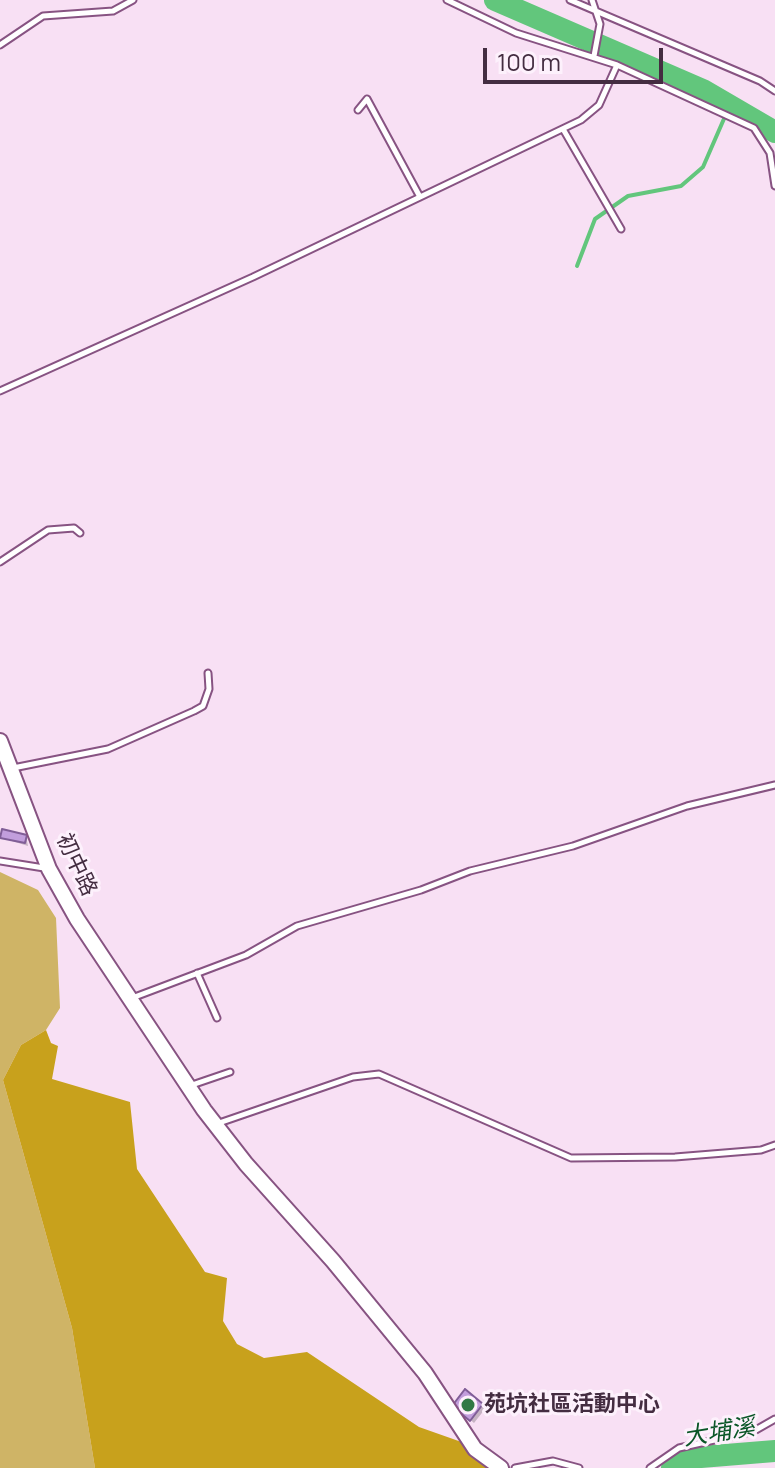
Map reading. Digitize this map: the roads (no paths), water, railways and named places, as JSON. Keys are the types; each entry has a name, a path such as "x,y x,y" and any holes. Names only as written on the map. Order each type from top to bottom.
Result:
{"street":[{"name":"初中路","path":"0,741 13,768 49,869 77,919 189,1086 216,1124 425,1373 475,1449 501,1468"}],"lane":[{"path":"0,45 43,16 113,11 133,0"},
{"path":"447,0 516,33 595,54 754,128 770,153 775,186"},
{"path":"570,0 760,81 775,91"},
{"path":"592,0 600,24 595,54"},
{"path":"0,391 253,277 563,129 599,105 617,65"},
{"path":"358,110 367,99 420,197"},
{"path":"563,129 621,229"},
{"path":"0,562 48,530 74,528 80,533"},
{"path":"13,768 108,749 194,711 203,706 208,673"},
{"path":"131,998 246,955 297,926 421,890 470,871 573,846 687,806 775,785"},
{"path":"0,861 49,869"},
{"path":"197,973 217,1018"},
{"path":"189,1086 230,1072"},
{"path":"216,1124 353,1077 379,1074 571,1158 675,1157 761,1150 775,1145"},
{"path":"650,1468 679,1448 754,1431 775,1419"},
{"path":"515,1468 553,1461 579,1468"}],"waterway":[{"name":"大埔溪","path":"495,0 703,90 775,132"},
{"path":"577,266 595,219 628,196 681,186 703,167 730,105"},
{"name":"大埔溪","path":"672,1468 689,1458 775,1451"}],"place":[{"name":"苑坑社區活動中心","path":"468,1405"}]}
